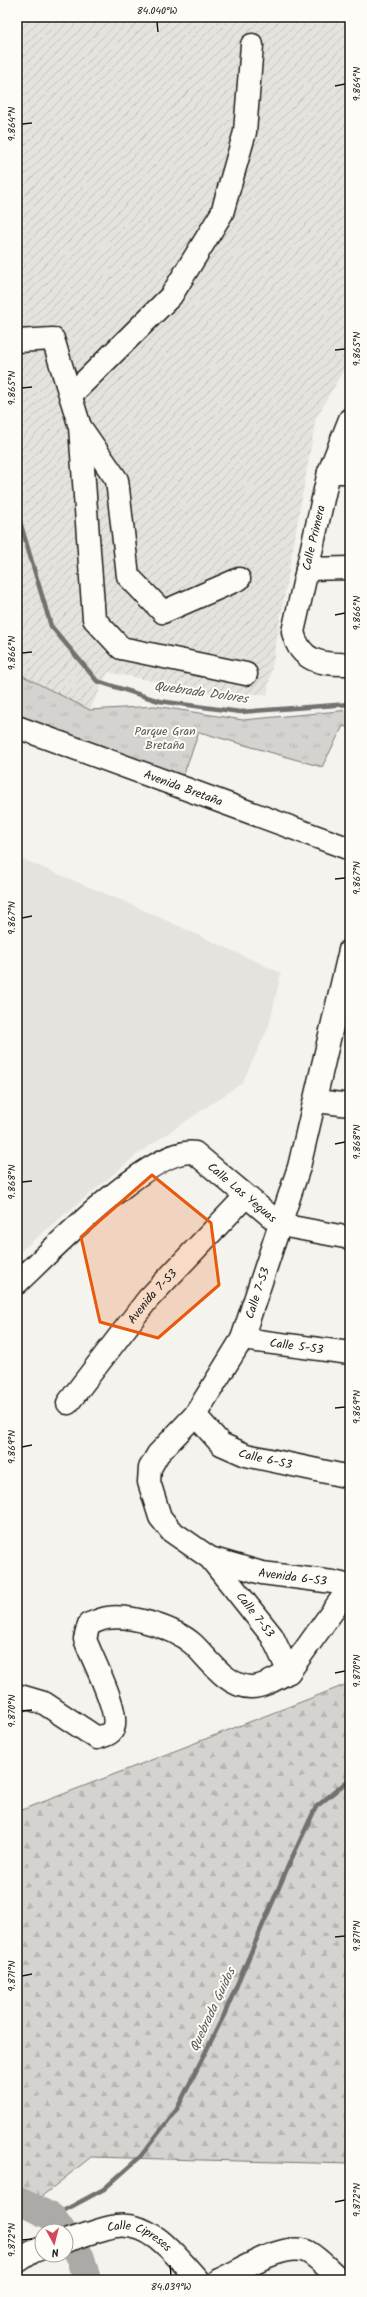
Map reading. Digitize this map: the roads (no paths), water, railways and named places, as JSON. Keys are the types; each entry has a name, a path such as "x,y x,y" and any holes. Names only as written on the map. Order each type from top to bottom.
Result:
{"street":[{"path":"70,395 171,296 222,213 246,132 252,45"},
{"path":"17,341 53,339 80,427 94,619 120,648 246,674"},
{"name":"Calle Primera","path":"350,419 329,472 293,632 296,646 306,657 329,664 350,664"},
{"path":"80,427 117,480 128,576 163,612 239,579"},
{"path":"329,472 350,472"},
{"path":"307,568 350,568"},
{"name":"Avenida Bretaña","path":"20,732 350,849"},
{"name":"Calle Las Yeguas","path":"17,1283 114,1194 148,1169 187,1151 195,1153 245,1197 280,1225 299,1167 345,993 350,950"},
{"path":"316,1101 350,1105"},
{"name":"Avenida 7-S3","path":"68,1403 148,1299 245,1197"},
{"path":"280,1225 350,1238"},
{"name":"Calle 7-S3","path":"280,1225 242,1339 194,1415 158,1454 150,1468 149,1482 160,1517 171,1531 210,1558 272,1636 290,1672"},
{"name":"Calle 5-S3","path":"242,1339 350,1353"},
{"name":"Calle 6-S3","path":"194,1415 221,1444 246,1455 350,1477"},
{"name":"Avenida 6-S3","path":"210,1558 262,1573 333,1582 342,1584 346,1588 345,1594 290,1672"},
{"path":"17,1696 44,1703 97,1738 109,1734 113,1729 114,1714 105,1684 85,1638 89,1624 107,1618 134,1620 172,1630 192,1643 223,1674 239,1686 252,1688 290,1672"},
{"name":"Calle Cipreses","path":"74,2239 117,2226 141,2229 160,2239 198,2280"},
{"path":"219,2280 291,2248 307,2252 312,2255 341,2280"},
{"path":"17,2262 34,2251"}],"waterway":[{"name":"Quebrada Dolores","path":"17,512 51,626 97,681 159,701 240,712 350,704"},
{"name":"Quebrada Guidos","path":"52,2217 104,2189 140,2157 177,2109 224,2015 289,1864 316,1807 350,1779"},
{"path":"17,2204 21,2202 52,2217 56,2223"},
{"path":"78,2253 81,2258 87,2280"}],"park label":[{"name":"Parque Gran Bretaña","path":"165,738"}]}
